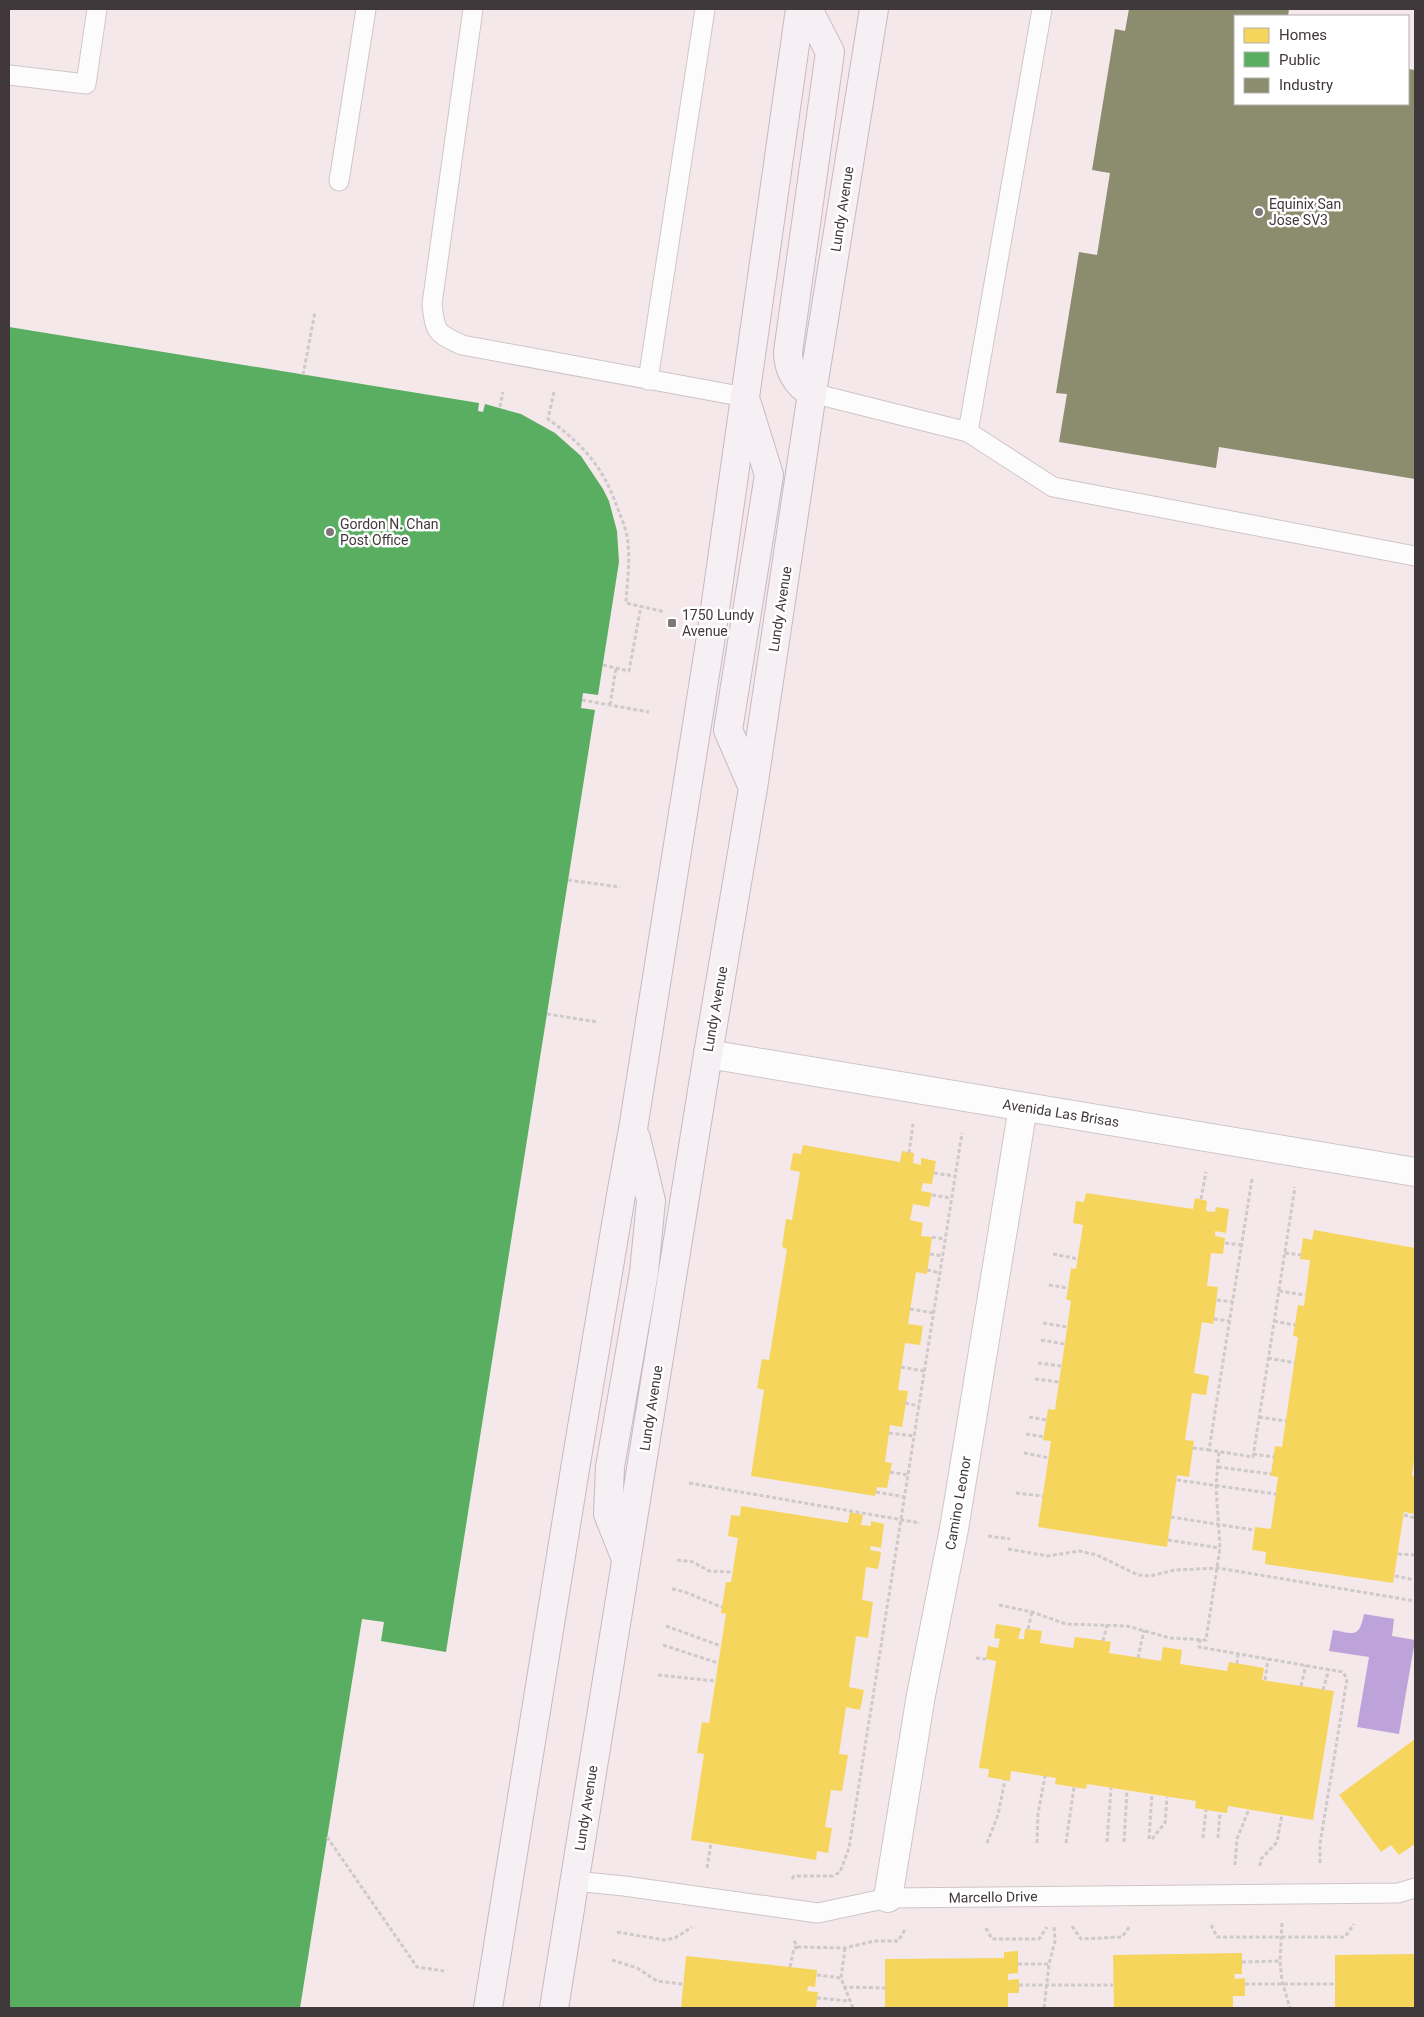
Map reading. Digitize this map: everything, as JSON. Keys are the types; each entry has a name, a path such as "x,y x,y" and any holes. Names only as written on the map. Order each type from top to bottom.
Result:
{"main road":[{"path":"488,2008 633,1129 712,630 800,9"},
{"path":"808,9 830,52 788,363 803,387 812,393"},
{"name":"Lundy Avenue","path":"554,2008 708,1054 753,788 812,393 874,9"},
{"path":"745,397 769,475 728,730 753,788"},
{"path":"626,1561 608,1514 610,1467 644,1272 651,1201 633,1129"}],"street":[{"name":"Avenida Las Brisas","path":"708,1054 1415,1172"},
{"name":"Camino Leonor","path":"888,1898 921,1695 954,1529 1022,1107"}],"lane":[{"path":"9,75 86,84 97,9"},
{"path":"339,181 366,9"},
{"path":"473,9 432,304 434,326 445,337 462,345 745,397"},
{"path":"648,380 705,9"},
{"path":"968,432 1042,9"},
{"path":"812,393 968,432 1053,487 1415,556"},
{"name":"Marcello Drive","path":"575,1881 818,1913 888,1898 1398,1893 1415,1888"}],"path":[{"path":"303,374 315,312"},
{"path":"554,391 548,419 571,436 596,463 611,489 628,543 629,570 626,603 665,612"},
{"path":"500,407 504,392"},
{"path":"603,665 629,671 641,606"},
{"path":"610,705 616,668"},
{"path":"582,700 649,712"},
{"path":"568,880 620,887"},
{"path":"547,1014 598,1022"},
{"path":"909,1153 913,1124"},
{"path":"791,1882 794,1876 834,1876 840,1872 849,1848 962,1133"},
{"path":"1201,1200 1206,1171"},
{"path":"934,1173 955,1176"},
{"path":"1210,1450 1252,1179"},
{"path":"1193,1448 1253,1457 1295,1186"},
{"path":"932,1195 952,1198"},
{"path":"932,1237 945,1239"},
{"path":"1225,1244 1241,1246"},
{"path":"1285,1253 1301,1255"},
{"path":"930,1254 942,1256"},
{"path":"1053,1254 1078,1259"},
{"path":"927,1270 940,1273"},
{"path":"1049,1285 1068,1288"},
{"path":"1278,1291 1305,1295"},
{"path":"1217,1300 1232,1302"},
{"path":"910,1309 934,1313"},
{"path":"1214,1318 1230,1321"},
{"path":"1274,1322 1295,1325"},
{"path":"1043,1323 1067,1327"},
{"path":"1041,1340 1065,1344"},
{"path":"1268,1358 1295,1363"},
{"path":"1038,1363 1061,1366"},
{"path":"901,1367 924,1371"},
{"path":"1035,1379 1059,1382"},
{"path":"905,1403 919,1406"},
{"path":"1029,1417 1046,1420"},
{"path":"1259,1418 1286,1421"},
{"path":"889,1433 914,1436"},
{"path":"1026,1434 1044,1437"},
{"path":"999,1605 1032,1612 1066,1624 1127,1626 1170,1638 1206,1640 1220,1548 1216,1486 1219,1451"},
{"path":"1024,1453 1048,1458"},
{"path":"1253,1454 1274,1457"},
{"path":"1218,1466 1271,1474"},
{"path":"890,1472 908,1474"},
{"path":"1177,1480 1276,1494"},
{"path":"690,1483 925,1524"},
{"path":"876,1492 905,1497"},
{"path":"1016,1493 1043,1496"},
{"path":"1404,1515 1415,1518"},
{"path":"1171,1517 1254,1530"},
{"path":"984,1535 1010,1539"},
{"path":"1168,1540 1220,1548"},
{"path":"1008,1549 1048,1556 1079,1551 1097,1555 1138,1575 1150,1576 1175,1570 1218,1568 1415,1601"},
{"path":"1398,1554 1415,1555"},
{"path":"677,1560 693,1562 709,1570 733,1572"},
{"path":"1395,1576 1415,1580"},
{"path":"672,1589 690,1592 700,1600 722,1607"},
{"path":"1028,1629 1032,1612"},
{"path":"1103,1641 1107,1625"},
{"path":"666,1626 721,1646"},
{"path":"1138,1658 1144,1630"},
{"path":"1200,1639 1199,1647 1329,1669 1342,1672 1347,1679 1320,1844 1320,1867"},
{"path":"663,1645 718,1663"},
{"path":"1237,1664 1238,1654"},
{"path":"976,1658 986,1659"},
{"path":"1265,1680 1268,1659"},
{"path":"1301,1686 1306,1665"},
{"path":"1323,1690 1329,1669"},
{"path":"658,1675 715,1681"},
{"path":"1037,1843 1038,1814 1045,1776"},
{"path":"987,1843 998,1815 1005,1780"},
{"path":"1066,1843 1074,1787"},
{"path":"1108,1842 1111,1788"},
{"path":"1124,1842 1127,1790"},
{"path":"1152,1794 1150,1839 1165,1823 1167,1797"},
{"path":"1235,1868 1237,1839 1249,1809"},
{"path":"1203,1838 1206,1810"},
{"path":"1218,1838 1220,1812"},
{"path":"1259,1869 1261,1859 1277,1842 1282,1815"},
{"path":"327,1837 416,1966 444,1971"},
{"path":"706,1874 711,1843"},
{"path":"1282,1894 1280,1961 1282,1984 1290,2008"},
{"path":"1209,1922 1217,1937 1345,1937 1355,1922"},
{"path":"616,1932 665,1940 675,1938 699,1923"},
{"path":"984,1926 992,1939 1039,1939 1048,1926 1072,1925 1081,1939 1122,1937 1131,1924"},
{"path":"1044,2008 1048,1964 1055,1941 1054,1926"},
{"path":"790,1967 794,1948 845,1948 874,1941 898,1941 907,1927"},
{"path":"790,1933 798,1947"},
{"path":"845,1948 841,1978 853,2008"},
{"path":"612,1960 637,1968 658,1981 683,1984"},
{"path":"1242,1962 1280,1961"},
{"path":"1018,1964 1048,1964"},
{"path":"817,1975 841,1978"},
{"path":"1245,1984 1335,1984"},
{"path":"1019,1985 1113,1985"},
{"path":"843,1987 885,1988"},
{"path":"817,1998 849,2001"}],"shaded area":[{"path":"1364,1614 1394,1619 1392,1636 1415,1640 1399,1734 1357,1727 1369,1657 1329,1651 1333,1630 1355,1633 1360,1627"}],"building: Homes":[{"path":"803,1145 900,1162 902,1151 914,1153 913,1163 921,1165 921,1158 936,1161 932,1184 923,1183 921,1191 932,1193 929,1207 913,1204 910,1220 923,1223 921,1236 932,1237 927,1274 916,1272 908,1324 923,1326 920,1345 905,1343 898,1390 908,1391 902,1427 890,1425 885,1462 892,1463 887,1488 877,1487 875,1496 751,1476 764,1390 757,1388 762,1359 769,1360 787,1249 782,1247 786,1219 792,1220 800,1172 790,1170 793,1153 801,1154"},
{"path":"1086,1193 1193,1209 1195,1198 1207,1201 1206,1211 1215,1212 1216,1207 1229,1209 1226,1233 1215,1231 1215,1236 1225,1238 1223,1254 1211,1253 1207,1286 1218,1287 1214,1319 1213,1324 1202,1322 1194,1373 1209,1376 1206,1395 1192,1393 1185,1440 1194,1441 1189,1477 1177,1475 1167,1547 1038,1527 1051,1441 1043,1440 1048,1409 1055,1410 1071,1301 1066,1299 1071,1268 1076,1269 1083,1225 1073,1223 1076,1201 1084,1202"},
{"path":"1314,1230 1415,1248 1415,1451 1412,1476 1415,1477 1415,1514 1404,1512 1393,1583 1265,1564 1266,1552 1252,1550 1255,1527 1271,1529 1278,1477 1271,1476 1275,1446 1282,1447 1298,1337 1293,1336 1298,1305 1304,1306 1310,1260 1300,1259 1303,1238 1312,1240"},
{"path":"741,1506 848,1523 850,1512 863,1515 861,1525 871,1526 871,1521 884,1524 881,1548 871,1546 870,1550 881,1552 878,1569 866,1567 862,1600 873,1602 868,1638 856,1636 849,1687 864,1690 860,1710 846,1707 839,1754 848,1755 842,1791 831,1790 825,1827 832,1828 828,1853 817,1851 816,1860 691,1840 704,1754 697,1753 702,1722 709,1723 726,1614 721,1613 726,1582 731,1582 738,1538 728,1536 731,1515 740,1516"},
{"path":"996,1624 1021,1628 1018,1639 1024,1639 1025,1629 1042,1631 1040,1643 1073,1648 1075,1637 1106,1641 1111,1642 1109,1653 1161,1661 1163,1647 1182,1650 1180,1664 1227,1671 1229,1662 1264,1668 1262,1680 1334,1691 1313,1820 1228,1806 1227,1813 1206,1810 1195,1808 1196,1801 1087,1784 1086,1789 1055,1784 1056,1778 1011,1771 1010,1781 988,1777 989,1769 979,1768 996,1661 986,1659 988,1646 998,1648 1000,1639 994,1638"},
{"path":"1415,1739 1415,1844 1399,1855 1391,1845 1381,1852 1339,1795"},
{"path":"1018,1951 1018,1973 1008,1974 1008,1980 1019,1979 1019,1993 1008,1993 1008,2008 885,2008 885,1959 1004,1958 1004,1952"},
{"path":"1242,1953 1242,1974 1234,1974 1235,1979 1245,1978 1245,1996 1233,1996 1233,2008 1114,2008 1113,1955"},
{"path":"1415,1954 1415,2008 1335,2008 1335,1955"},
{"path":"686,1956 817,1970 815,1987 808,1986 807,1991 818,1992 816,2008 681,2008"}],"building: Public":[{"name":"Gordon N. Chan Post Office","path":"9,327 479,403 478,411 483,412 485,404 521,414 555,433 581,456 609,501 617,531 619,562 598,695 583,693 581,708 595,710 446,1652 381,1641 384,1622 362,1619 300,2008 9,2008"}],"building: Industry":[{"name":"Equinix San Jose SV3","path":"1129,9 1289,9 1288,15 1234,15 1234,105 1409,105 1409,69 1415,70 1415,479 1219,447 1216,468 1059,442 1067,394 1056,393 1079,252 1097,255 1110,173 1092,170 1115,29 1125,31"}],"place":[{"name":"Equinix San Jose SV3","path":"1259,212"},
{"name":"Gordon N. Chan Post Office","path":"330,532"},
{"name":"1750 Lundy Avenue","path":"672,623"}]}
